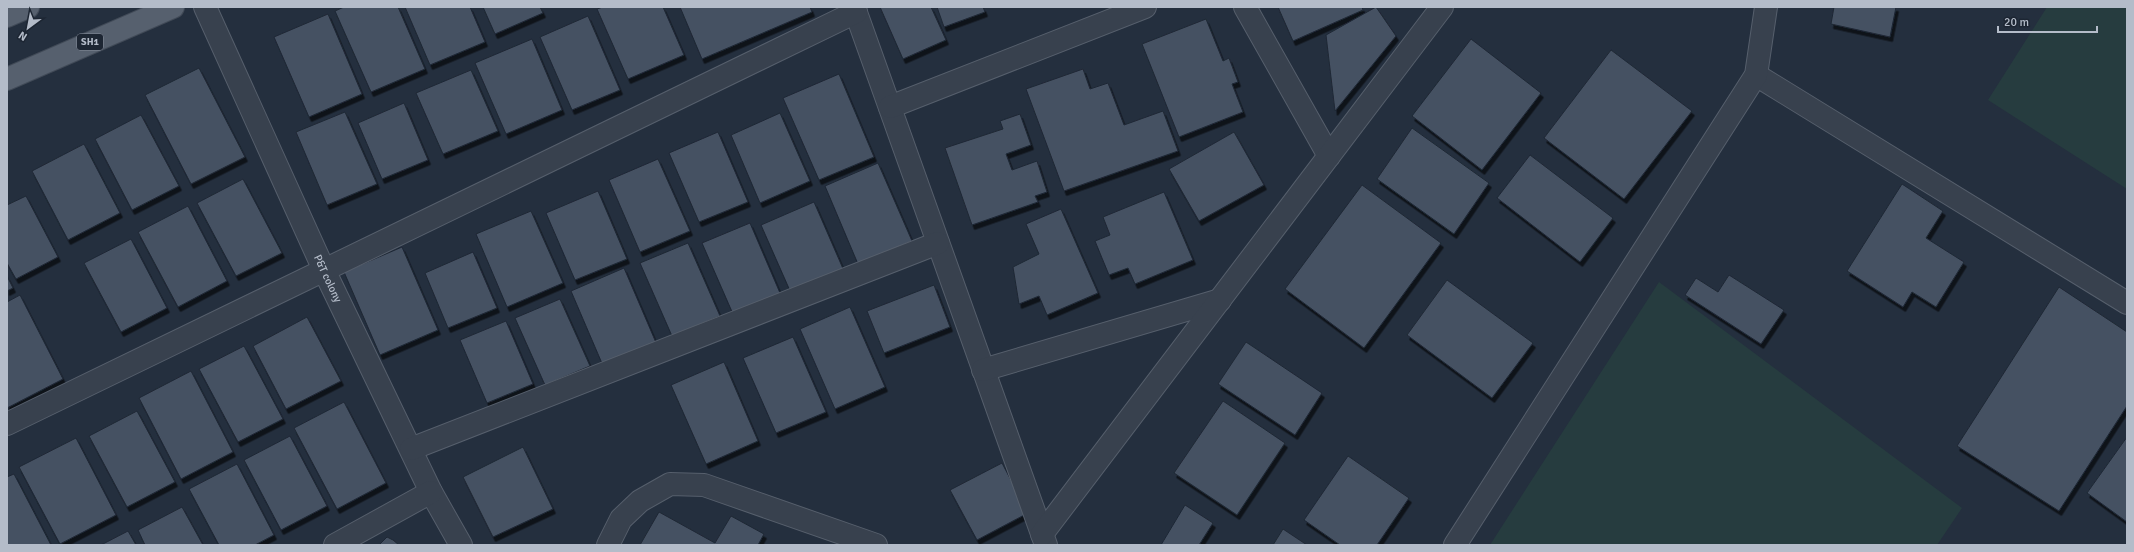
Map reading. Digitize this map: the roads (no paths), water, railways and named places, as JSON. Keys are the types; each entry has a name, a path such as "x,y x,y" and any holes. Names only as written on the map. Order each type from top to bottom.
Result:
{"main road":[{"path":"7,16 28,7"},
{"name":"SH1","path":"7,79 173,7"}],"street":[{"name":"P&T colony","path":"205,7 324,270 431,492 461,545"},
{"path":"890,107 1145,7"},
{"path":"1245,7 1329,156"},
{"path":"1044,540 1220,300 1442,7"},
{"path":"1455,545 1756,75 1766,7"},
{"path":"7,424 855,10 1044,540"},
{"path":"1756,75 2127,303"},
{"path":"411,449 938,243"},
{"path":"984,370 1220,300"},
{"path":"608,545 621,519 640,501 670,484 704,485 876,545"},
{"path":"335,545 431,492"}]}
